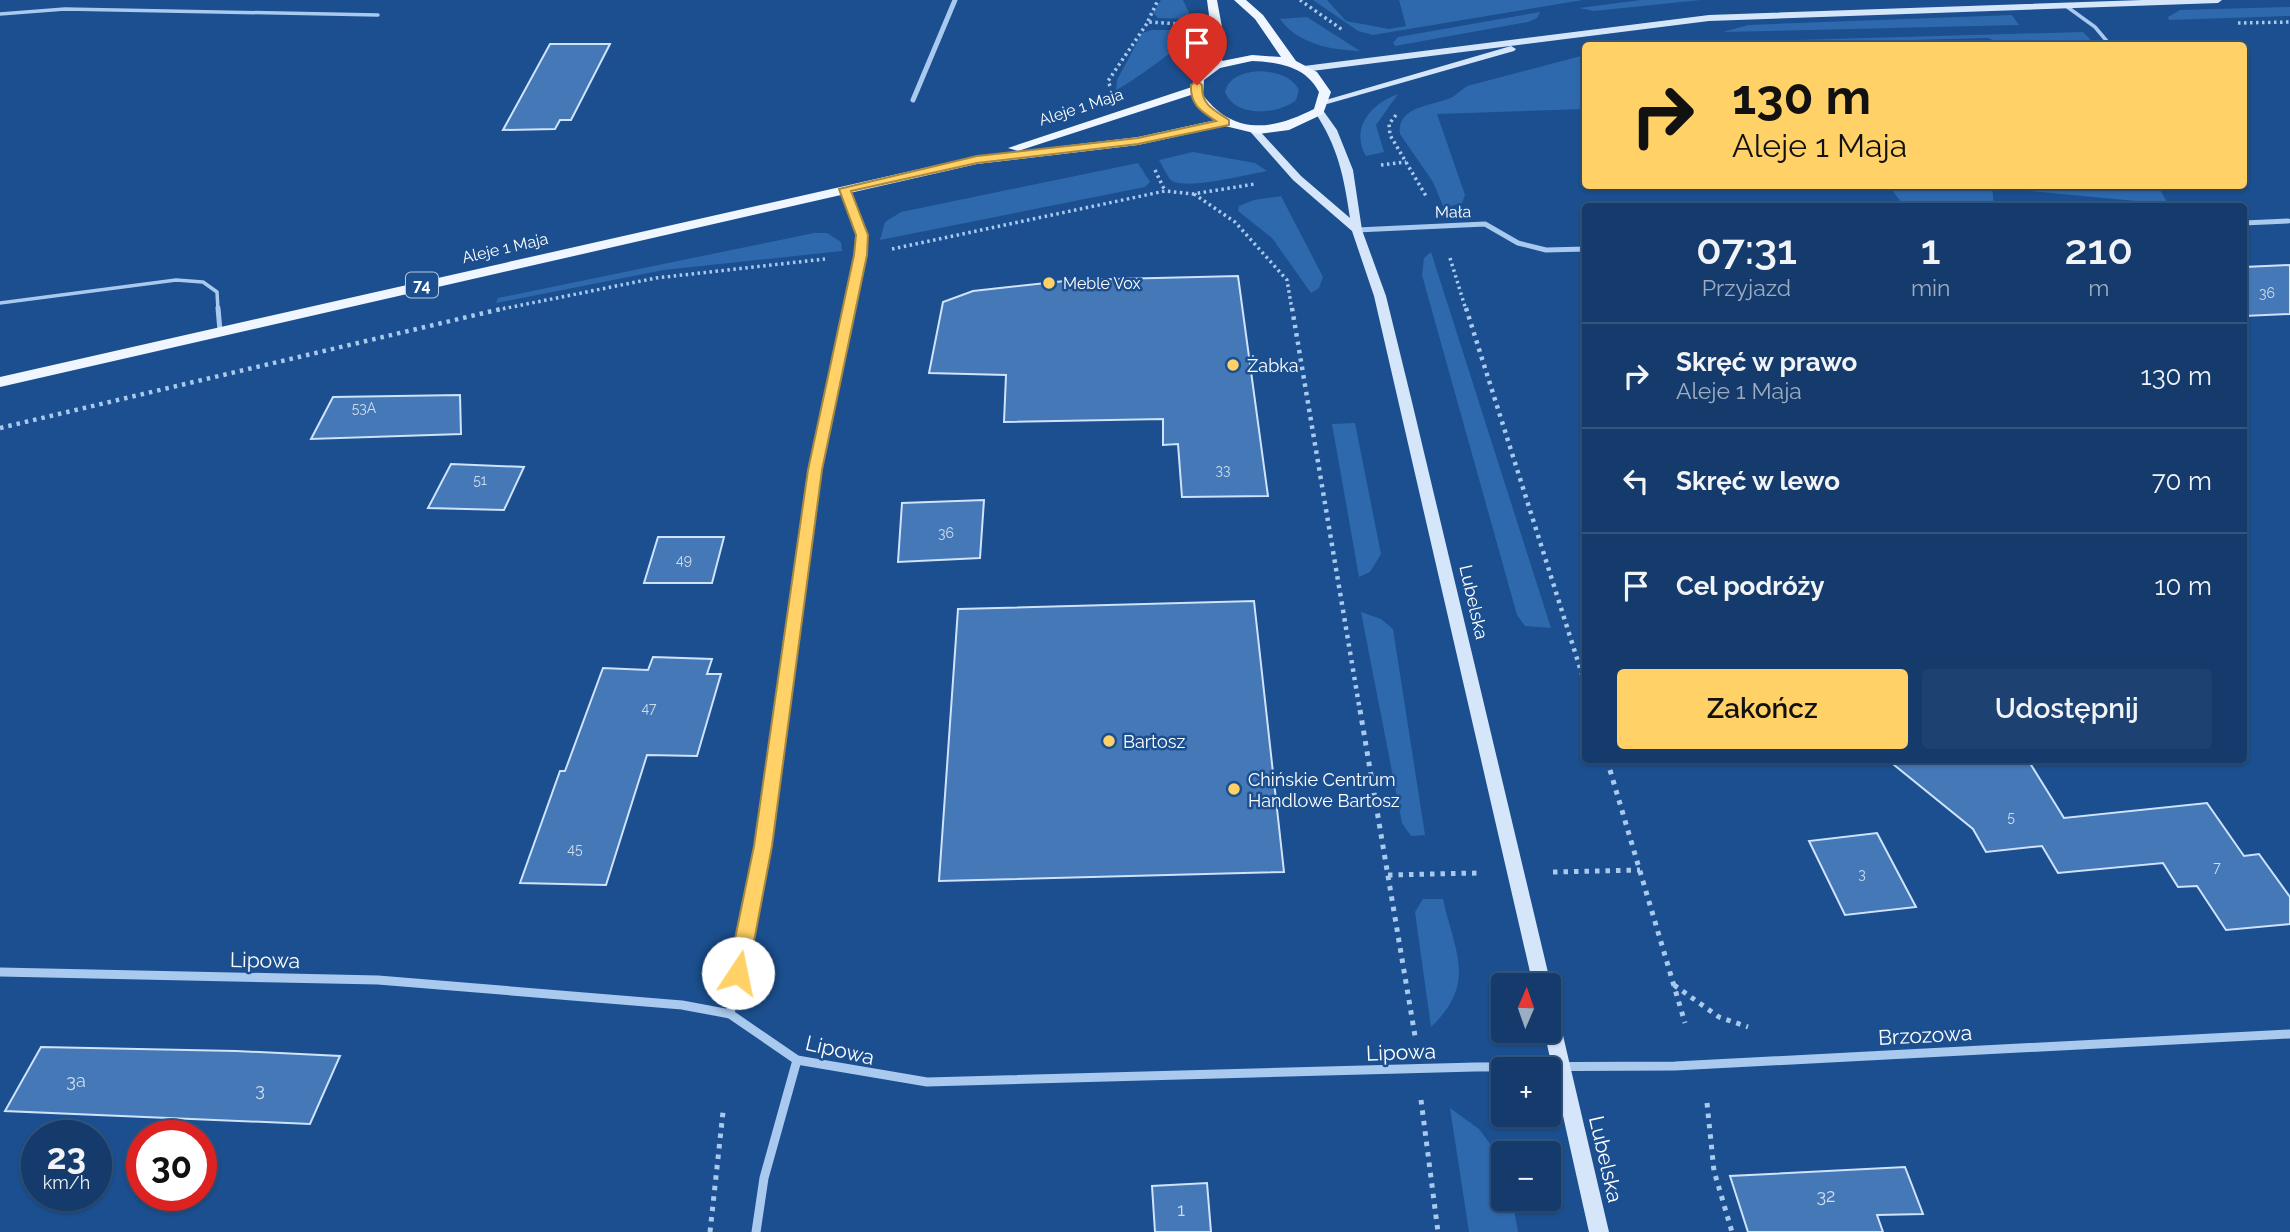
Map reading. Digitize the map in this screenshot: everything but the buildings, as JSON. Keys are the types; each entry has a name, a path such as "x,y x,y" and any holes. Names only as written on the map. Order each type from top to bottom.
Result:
{"main road":[{"path":"1212,0 1218,38 1216,66"},
{"path":"1238,0 1259,17 1291,64"},
{"path":"1196,90 1204,75 1216,66 1252,58 1291,64 1304,69 1323,87 1322,107"},
{"name":"74","path":"1196,90 1197,100 1205,110 1226,122 1252,128 1294,125 1322,107"},
{"name":"Aleje 1 Maja","path":"0,382 977,160 1196,90"},
{"name":"Aleje 1 Maja","path":"977,160 1138,141 1226,122"}],"street":[{"path":"913,100 955,0"},
{"path":"1304,69 1709,18 2218,0"},
{"path":"1322,107 1549,38"},
{"name":"Lubelska","path":"1322,107 1348,170 1357,230 1380,296 1539,973"},
{"name":"Lubelska","path":"1252,128 1297,178 1357,230"},
{"path":"730,1014 763,846 815,470 860,255 862,235 845,189"},
{"path":"2247,222 2288,221"},
{"name":"Mała","path":"1357,230 1439,224 1485,224 1518,243 1546,250 1582,249"},
{"name":"Lipowa","path":"0,972 379,980 628,999 730,1014 797,1060 860,1073 927,1082 1491,1068"},
{"name":"Brzozowa","path":"1561,1068 1675,1066 2290,1034"},
{"path":"756,1232 764,1178 797,1060"},
{"name":"Lubelska","path":"1561,1068 1599,1232"}],"lane":[{"path":"2065,5 2095,27 2108,42"},
{"path":"0,14 65,9 378,15"},
{"path":"0,303 176,281 203,282 217,292 220,331"}],"path":[{"path":"1112,90 1108,81 1148,22 1158,0"},
{"path":"1300,0 1348,33"},
{"path":"1148,22 1186,24"},
{"path":"1402,108 1390,124 1390,135 1432,206"},
{"path":"1373,166 1406,162"},
{"path":"1151,163 1166,191"},
{"path":"0,428 457,318 656,278 860,255 1166,191 1193,194 1255,184"},
{"path":"1193,194 1235,222 1287,280 1420,1069 1423,1134 1438,1232"},
{"path":"1447,247 1582,674"},
{"path":"1608,763 1685,1023"},
{"path":"1577,872 1640,870"},
{"path":"1388,876 1454,874"},
{"path":"1707,1103 1714,1171 1732,1232"},
{"path":"710,1232 723,1112"}],"shaded area":[{"path":"1161,0 1183,0 1192,19 1158,18 1153,13"},
{"path":"1313,0 1327,0 1346,21 1389,29 1406,26 1399,0 1583,0 1373,35 1358,31"},
{"path":"1641,0 1701,0 1594,11 1579,8"},
{"path":"2290,7 2290,16 2169,20 2168,17 2180,10"},
{"path":"1540,12 1537,18 1528,22 1395,46 1393,43 1398,37"},
{"path":"2012,15 2019,25 1723,32 1748,25"},
{"path":"1307,17 1360,51 1337,49 1305,40 1287,28 1280,19"},
{"path":"1152,30 1196,30 1159,61 1116,90 1117,80 1142,33"},
{"path":"2083,32 2090,39 2090,42 1997,42 1988,38 1720,42"},
{"path":"1582,56 1582,109 1437,114 1465,195 1462,203 1444,208 1433,182 1400,134 1401,124 1411,111 1454,96 1467,86"},
{"path":"1258,71 1276,73 1292,81 1299,90 1296,100 1279,109 1258,111 1247,110 1230,100 1225,92 1230,82 1242,74"},
{"path":"1398,94 1376,125 1384,152 1366,156 1360,135 1366,118 1379,104"},
{"path":"1193,152 1255,163 1267,171 1202,183 1178,183 1171,180 1159,160"},
{"path":"1138,163 1150,182 1145,187 880,240 885,222 901,212"},
{"path":"1891,189 1992,189 1994,203 1902,203"},
{"path":"2007,189 2160,189 2167,203"},
{"path":"1281,196 1323,277 1319,288 1311,293 1272,238 1238,211 1239,206 1254,200"},
{"path":"814,233 827,233 841,242 842,251 664,270 496,303 498,298"},
{"path":"1431,252 1551,628 1525,626 1517,615 1422,275 1424,258"},
{"path":"1355,423 1381,554 1370,572 1359,577 1332,424"},
{"path":"1361,612 1381,619 1393,629 1425,835 1411,836 1402,823"},
{"path":"1423,899 1443,899 1459,967 1454,996 1431,1027 1415,912"},
{"path":"1450,1108 1479,1129 1491,1145 1491,1211 1514,1211 1518,1232 1469,1232"}],"place":[{"name":"Meble Vox","path":"1049,283"},
{"name":"Żabka","path":"1233,365"},
{"name":"Bartosz","path":"1109,741"},
{"name":"Chińskie Centrum Handlowe Bartosz","path":"1234,789"}],"route":[{"path":"738,973 763,846 807,513 860,255 862,235 845,189 977,160 1138,141 1226,122 1217,119 1200,105 1196,95 1197,85"}]}
